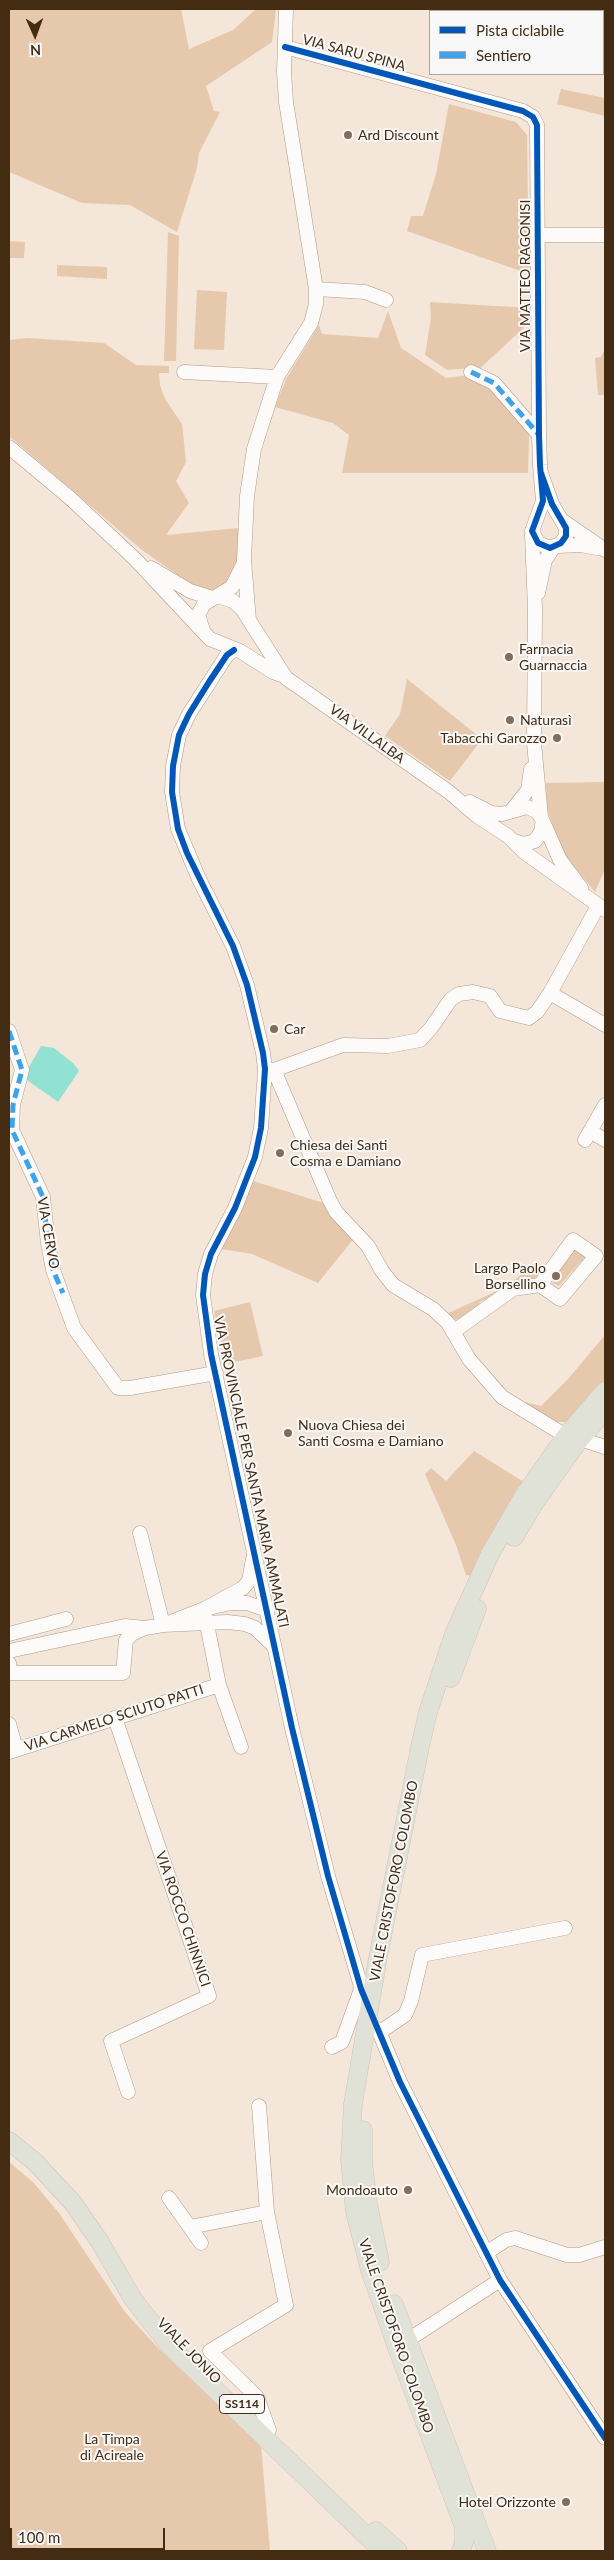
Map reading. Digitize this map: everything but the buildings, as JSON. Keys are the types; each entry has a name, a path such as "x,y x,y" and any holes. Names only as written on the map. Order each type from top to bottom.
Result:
{"main road":[{"name":"VIALE CRISTOFORO COLOMBO","path":"487,2551 382,2268 368,2204 363,2162 364,2098 387,1968 430,1751 451,1678 482,1598 500,1562 573,1438 605,1391"},
{"name":"VIALE CRISTOFORO COLOMBO","path":"461,2551 464,2542 464,2527 430,2439 370,2270 355,2212 350,2160 353,2104 378,1957 428,1712 454,1634 490,1554 523,1497 573,1438 605,1410"},
{"name":"VIALE JONIO","path":"9,2141 35,2162 59,2186 175,2339 398,2551"},
{"name":"VIALE JONIO","path":"100,2242 116,2271 153,2327 195,2373 382,2551"},
{"path":"235,2410 259,2428 390,2551"},
{"path":"464,2527 470,2551"}],"street":[{"path":"237,650 250,646 255,635 251,624 244,560 249,472 262,420 278,377 310,323 316,304 316,289 286,102 284,72 286,9"},
{"name":"VIA SARU SPINA","path":"285,47 523,111 532,117"},
{"name":"VIA MATTEO RAGONISI","path":"532,117 537,126 539,435 541,473"},
{"path":"537,235 605,235"},
{"path":"316,289 366,292 386,300"},
{"path":"184,372 278,377"},
{"path":"471,372 494,383 539,435"},
{"path":"9,447 70,498 136,559 207,636 237,650 273,672 285,676"},
{"path":"535,608 545,560 556,546 564,540 566,532 552,504 541,473"},
{"path":"534,743 528,790 511,811 505,826 511,839 524,844 535,841 541,832 542,821 534,743 535,525 544,501 541,473"},
{"path":"535,525 547,515 561,520 605,550"},
{"path":"535,525 538,543 545,548 581,545 605,550"},
{"path":"136,559 190,591 233,601 251,624 285,676"},
{"path":"209,682 215,654 198,615 204,604 232,587 244,560"},
{"name":"VIA PROVINCIALE PER SANTA MARIA AMMALATI","path":"237,650 227,655 188,714 179,735 173,766 172,792 174,810 187,853 233,946 247,985 263,1053 269,1070 255,1158 239,1200 211,1254 206,1274 204,1295 206,1322 216,1373 275,1647 328,1876 362,1991 342,2042 332,2047"},
{"name":"VIA VILLALBA","path":"285,676 448,792"},
{"path":"448,792 491,813 527,807 536,811 560,860 597,905"},
{"path":"448,792 511,839 524,852 597,905"},
{"path":"597,905 550,993 538,1012 529,1018 500,1012 490,996 473,992 459,994 451,999 420,1040 388,1046 343,1045 269,1070 304,1138 336,1212 368,1246 393,1285 433,1309 453,1332 469,1359 502,1397 573,1438 605,1447"},
{"path":"550,993 605,1025"},
{"name":"VIA CERVO","path":"9,1031 22,1070 13,1105 12,1130 43,1197 53,1270 63,1293 74,1328 118,1388 130,1388 216,1373"},
{"path":"605,1105 588,1136 605,1140"},
{"path":"453,1332 513,1289 540,1285 560,1299 601,1250 573,1240 540,1285"},
{"path":"140,1533 163,1625"},
{"path":"204,1609 243,1588 248,1581 254,1551"},
{"path":"163,1625 204,1609 231,1602 247,1603 267,1610"},
{"name":"VIA CARMELO SCIUTO PATTI","path":"204,1609 219,1685 241,1747"},
{"path":"9,1651 125,1626 145,1628 163,1625 227,1622 251,1618 267,1610"},
{"path":"9,1634 66,1619"},
{"path":"227,1622 245,1624 255,1628 275,1647"},
{"path":"9,1662 12,1673 123,1673 126,1640 132,1634 145,1628"},
{"name":"VIA CARMELO SCIUTO PATTI","path":"12,1750 219,1685"},
{"name":"VIA ROCCO CHINNICI","path":"115,1718 209,1996 111,2040 128,2092"},
{"path":"9,1724 12,1750"},
{"path":"565,1928 422,1955 418,1964 412,2001 405,2015 379,2031 400,2082 500,2280 605,2438"},
{"path":"259,2106 267,2212 286,2305 210,2351 258,2397 269,2430"},
{"path":"169,2198 201,2243"},
{"path":"190,2227 267,2212"},
{"path":"355,2212 373,2268 400,2340 408,2340 500,2280"},
{"path":"486,2253 506,2240 515,2238 567,2255 579,2255 605,2247"},
{"path":"408,2340 404,2354 429,2424 430,2439"}],"green space":[{"path":"9,9 181,9 189,49 233,30 256,9 276,9 272,42 206,86 214,111 220,112 199,153 197,168 177,232 130,205 82,203 9,172"},
{"path":"561,89 605,98 605,116 557,104"},
{"path":"449,104 516,122 527,135 529,274 407,231 411,216 423,216 436,174"},
{"path":"168,232 179,236 176,361 164,361"},
{"path":"9,241 25,242 24,258 9,258"},
{"path":"57,265 107,267 107,279 57,276"},
{"path":"197,290 227,292 224,350 194,349"},
{"path":"430,302 529,308 529,323 477,371 472,368 447,370 425,355 431,318"},
{"path":"388,311 401,348 446,378 469,375 492,390 529,435 528,473 342,473 349,435 333,423 275,407 286,379 319,325 322,334 378,338"},
{"path":"27,338 104,343 136,365 169,366 169,373 159,373 160,385 165,399 182,424 186,462 176,481 189,503 166,535 238,528 238,563 232,578 214,592 199,590 142,550 9,436 9,340"},
{"path":"605,349 605,395 598,395 595,358 601,357"},
{"path":"407,679 482,739 450,781 385,736 400,714"},
{"path":"605,782 605,869 595,892 562,852 547,809 546,783"},
{"path":"253,1181 327,1204 355,1237 318,1283 252,1254 221,1249"},
{"path":"575,1248 585,1257 559,1286 553,1283 552,1275"},
{"path":"533,1264 542,1264 543,1269 533,1281 485,1302 483,1300 479,1303 481,1306 460,1319 451,1320 444,1315 508,1286"},
{"path":"250,1302 263,1356 226,1364 214,1311"},
{"path":"605,1335 605,1381 567,1422 554,1422 512,1399 541,1406 568,1379"},
{"path":"474,1451 524,1482 472,1576 466,1575 456,1545 425,1474 431,1468 446,1481"},
{"name":"La Timpa di Acireale","path":"9,2162 33,2182 59,2213 125,2312 159,2349 261,2445 270,2551 9,2551"}],"water":[{"path":"41,1046 54,1048 73,1063 79,1071 58,1102 27,1080 25,1074"}],"marked path":[{"path":"471,372 494,383 539,435"},
{"path":"9,1031 22,1070 13,1105 12,1130 43,1197 53,1270 63,1293"}],"cycle path":[{"path":"285,47 523,111 533,117 537,125 539,435 540,465 543,501 532,531 538,543 550,548 561,543 566,536 566,528 552,504 541,473"},
{"path":"234,650 227,655 209,682 189,714 179,735 173,766 172,792 178,829 187,853 233,946 247,985 265,1069 261,1128 255,1157 235,1208 211,1254 205,1274 203,1295 211,1354 292,1728 328,1876 361,1989 400,2082 500,2280 605,2438"}],"place":[{"name":"Ard Discount","path":"348,135"},
{"name":"Farmacia Guarnaccia","path":"509,657"},
{"name":"Naturasì","path":"510,720"},
{"name":"Tabacchi Garozzo","path":"557,738"},
{"name":"Car","path":"274,1029"},
{"name":"Chiesa dei Santi Cosma e Damiano","path":"280,1153"},
{"name":"Largo Paolo Borsellino","path":"556,1276"},
{"name":"Nuova Chiesa dei Santi Cosma e Damiano","path":"288,1433"},
{"name":"Mondoauto","path":"408,2190"},
{"name":"Hotel Orizzonte","path":"566,2502"}]}
